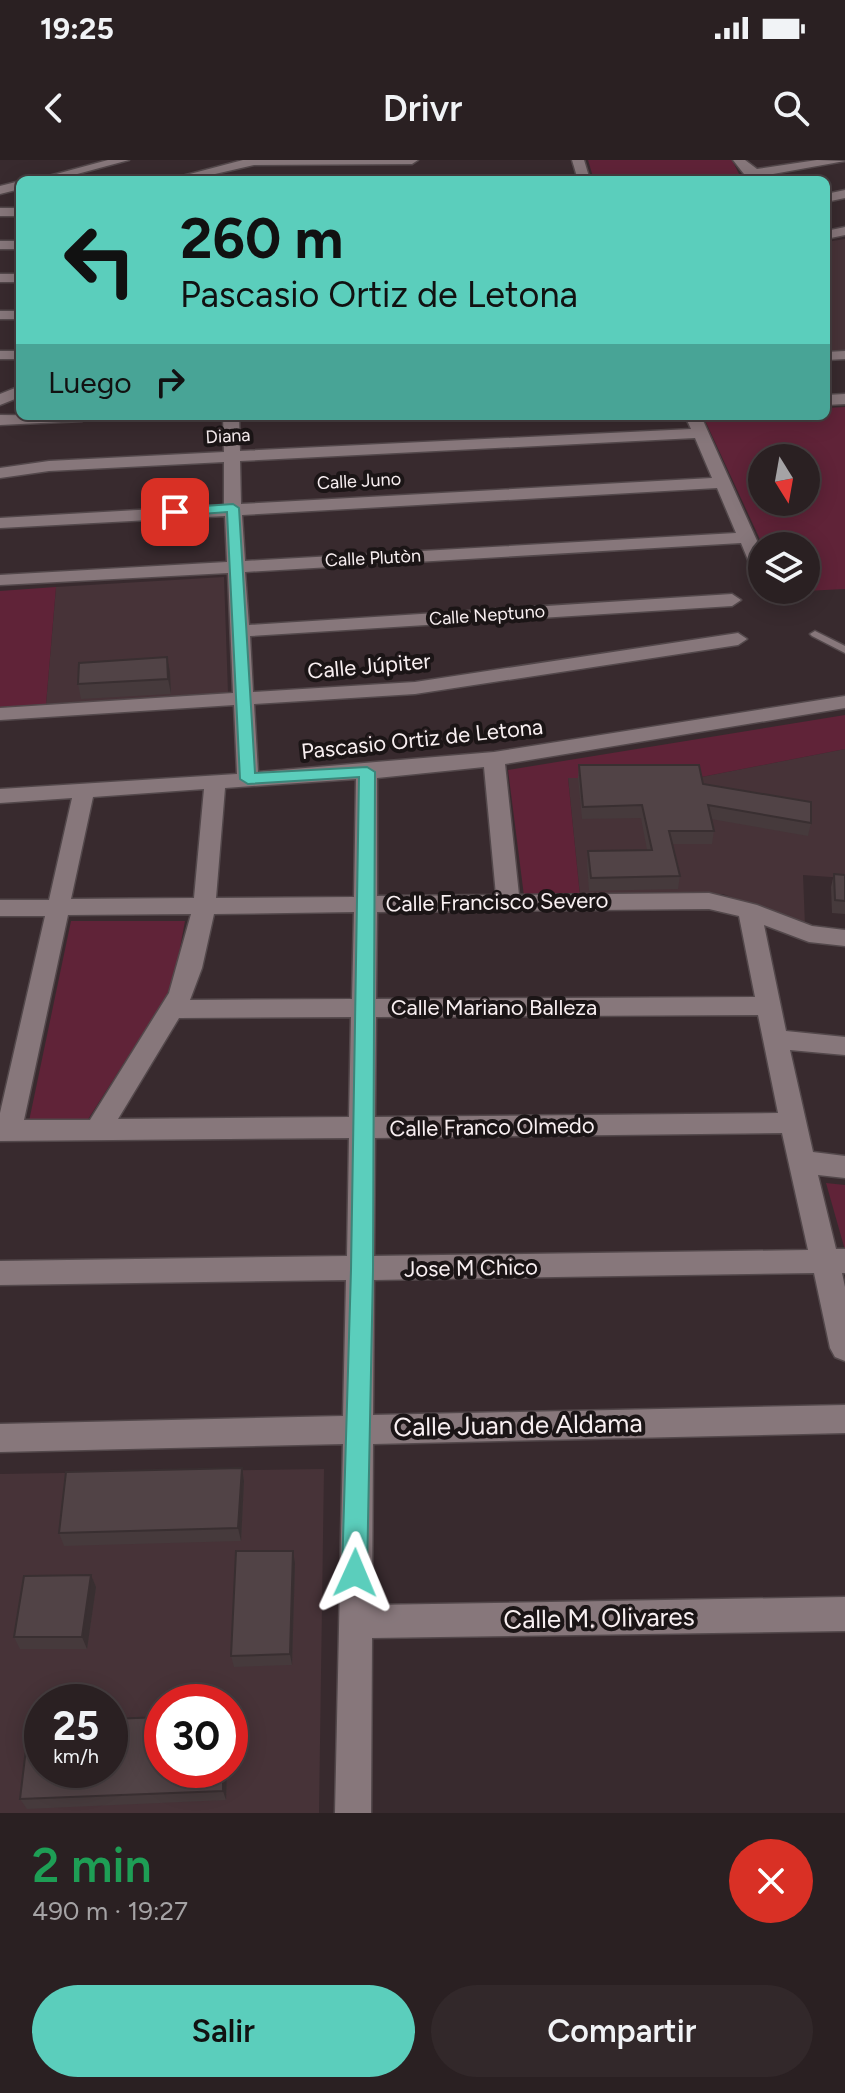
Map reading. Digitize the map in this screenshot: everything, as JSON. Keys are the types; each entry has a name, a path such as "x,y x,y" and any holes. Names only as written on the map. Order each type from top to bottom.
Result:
{"street":[{"path":"57,176 123,160"},
{"path":"189,176 254,160 412,160"},
{"path":"739,160 752,172 840,160"},
{"path":"231,420 248,779"},
{"path":"696,424 748,544"},
{"name":"Diana","path":"0,473 49,466 696,424"},
{"name":"Calle Juno","path":"0,523 720,483"},
{"name":"Calle Plutòn","path":"0,580 745,538"},
{"name":"Calle Neptuno","path":"242,631 732,600"},
{"name":"Calle Júpiter","path":"0,714 415,688 738,639"},
{"name":"Pascasio Ortiz de Letona","path":"0,796 367,772 494,759 845,702"},
{"path":"494,759 508,902"},
{"path":"353,1813 367,772"},
{"path":"97,1131 172,1009 190,972 206,904 215,781"},
{"path":"4,1131 60,907 84,790"},
{"name":"Calle Francisco Severo","path":"0,908 709,901 749,911 809,934 845,938"},
{"path":"749,911 793,1123 836,1261 845,1348"},
{"name":"Calle Mariano Balleza","path":"172,1009 769,1006"},
{"path":"776,1039 845,1046"},
{"name":"Calle Franco Olmedo","path":"4,1131 793,1123"},
{"path":"804,1162 845,1167"},
{"name":"Jose M Chico","path":"0,1273 836,1261"},
{"name":"Calle Juan de Aldama","path":"0,1438 845,1419"},
{"name":"Calle M. Olivares","path":"354,1622 845,1614"}],"lane":[{"path":"815,634 845,650"}],"shaded area":[{"path":"588,160 732,160 740,176 593,176"},
{"path":"845,239 845,353 830,354 830,241"},
{"path":"845,407 845,589 820,590 820,532 757,532 749,516 820,516 820,444 748,444 748,514 705,420 830,420 830,408"},
{"path":"224,577 228,693 46,704 56,587"},
{"path":"56,587 46,704 0,707 0,591"},
{"path":"845,715 845,749 696,778 568,778 580,896 524,896 508,770"},
{"path":"845,749 845,878 803,875 805,926 723,894 580,896 568,778 696,778"},
{"path":"71,921 185,921 173,986 85,1124 28,1126"},
{"path":"826,1183 845,1185 845,1250"},
{"path":"324,1469 319,1813 0,1813 0,1474"}],"building":[{"path":"167,657 168,679 78,684 79,663"},
{"path":"579,765 699,765 703,784 811,802 811,823 708,805 714,831 669,831 680,876 591,878 588,851 652,850 642,805 583,807"},
{"path":"834,874 845,875 845,901 835,900"},
{"path":"242,1468 238,1528 59,1533 66,1472"},
{"path":"236,1551 293,1551 290,1654 231,1656"},
{"path":"91,1575 82,1637 14,1637 24,1576"},
{"path":"128,1718 144,1718 144,1788 223,1788 223,1791 20,1799 24,1766 24,1788 128,1788"}],"route":[{"path":"175,512 233,508 248,779 367,772 362,1270 355,1573"}]}
